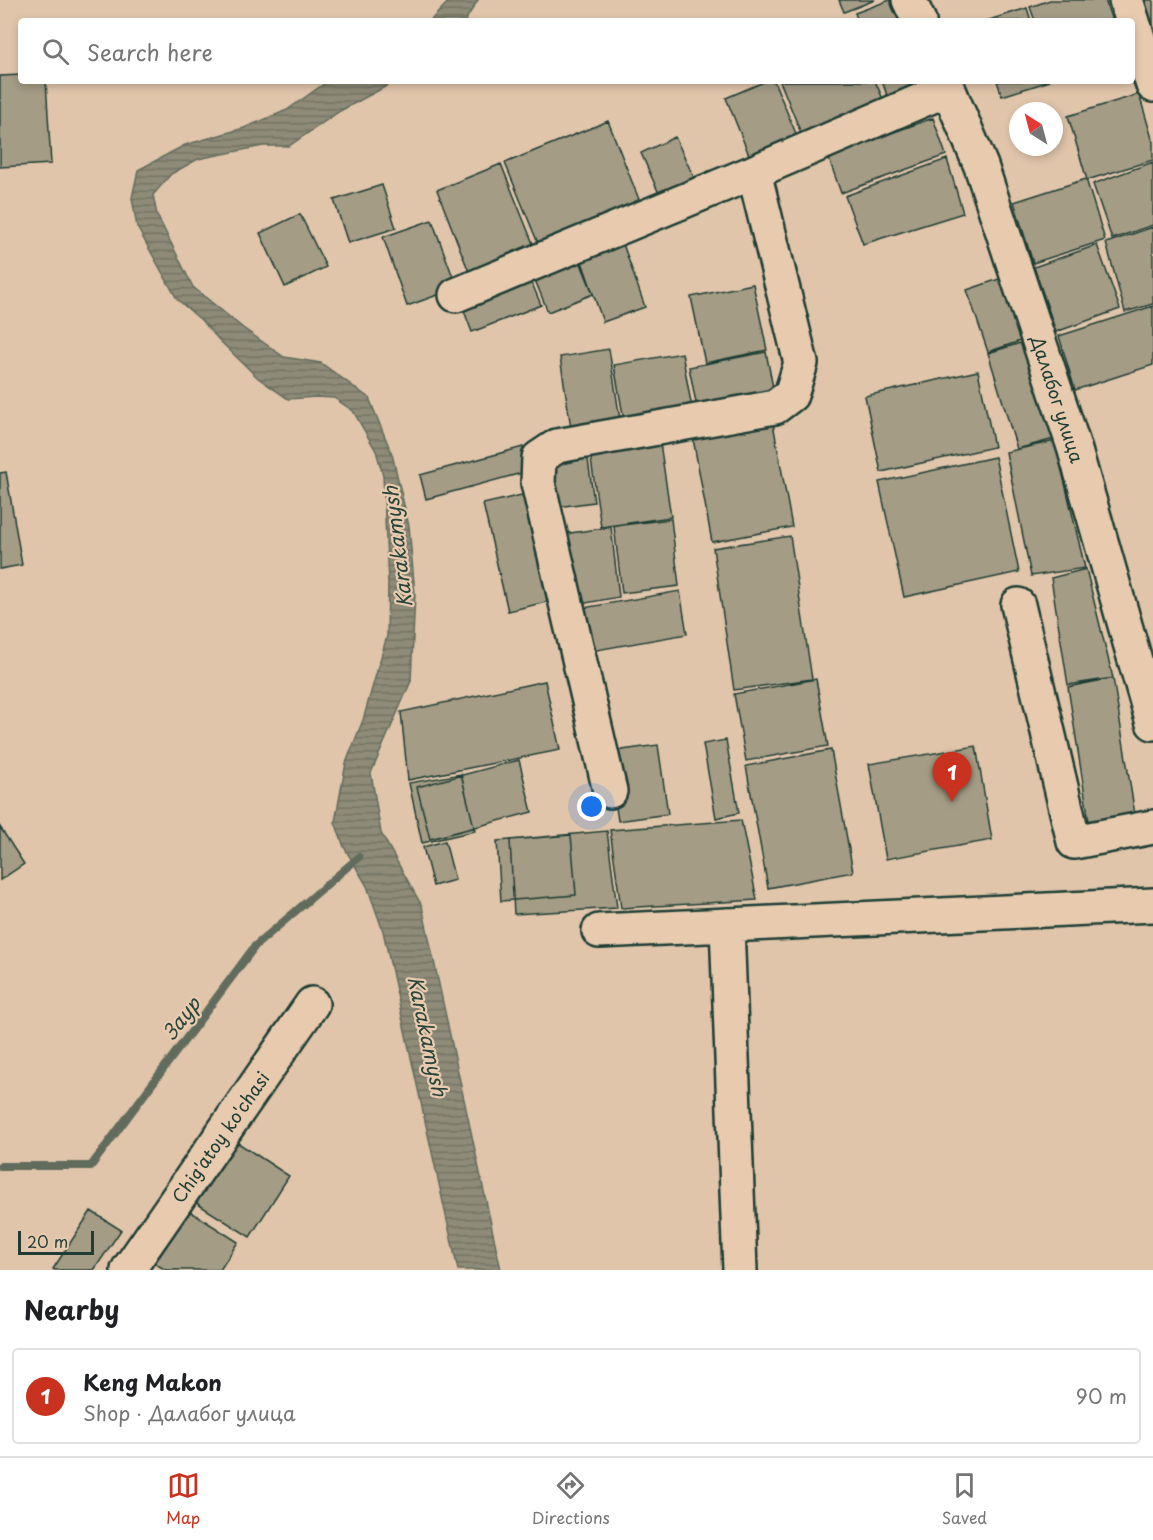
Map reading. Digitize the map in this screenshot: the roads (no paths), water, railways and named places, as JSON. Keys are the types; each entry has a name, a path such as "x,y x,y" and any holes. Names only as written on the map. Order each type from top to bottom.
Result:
{"street":[{"path":"909,0 918,18"},
{"path":"1126,0 1132,18"},
{"path":"1135,28 1153,85"},
{"path":"456,295 754,172 946,85"},
{"name":"Далабог улица","path":"946,85 981,166 1070,436 1153,723"},
{"path":"610,791 538,483 539,458 557,446 775,407 791,394 801,363 754,172"},
{"path":"1018,605 1074,842 1153,827"},
{"path":"599,931 1153,905"},
{"path":"727,925 740,1270"},
{"name":"Chig'atoy ko'chasi","path":"128,1270 312,1004"}],"water":[{"path":"450,0 478,0 467,18 433,18"},
{"name":"Karakamysh","path":"324,84 390,84 340,111 289,146 263,146 198,159 171,174 153,195 157,215 193,287 243,328 284,357 321,363 369,398 392,454 409,526 415,594 411,681 371,773 381,833 422,906 501,1270 458,1270 383,931 367,886 344,847 335,822 346,763 363,720 387,636 388,583 383,475 376,451 353,411 334,398 288,399 258,378 177,299 137,227 132,198 138,170 185,145 244,128 287,110"}],"waterway":[{"name":"Заур","path":"0,1166 91,1166 255,946 359,857"}],"place":[{"name":"Keng Makon","path":"952,802"}]}
